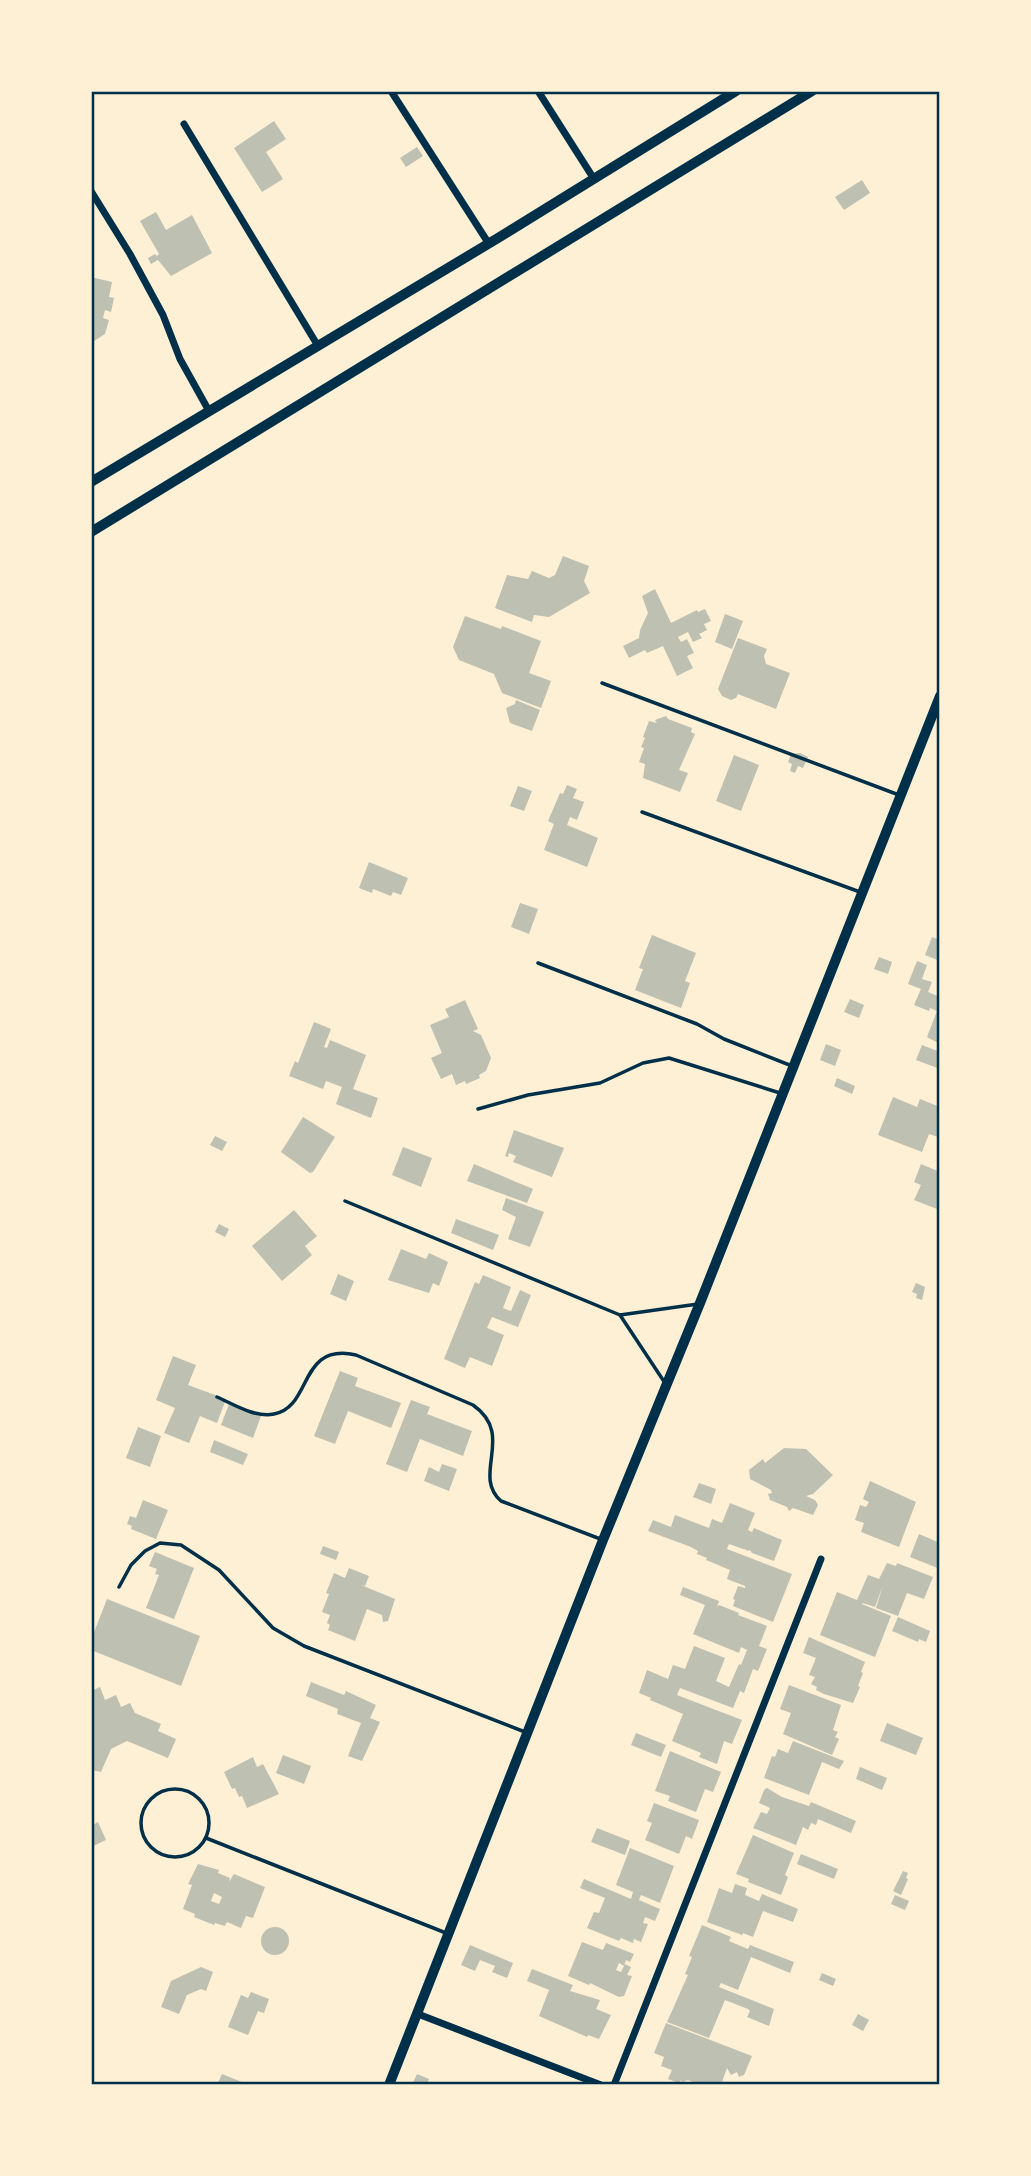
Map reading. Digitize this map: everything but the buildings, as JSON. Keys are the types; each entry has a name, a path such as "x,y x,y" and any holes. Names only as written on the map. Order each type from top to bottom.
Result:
{"main road":[{"path":"91,482 489,244 736,91"},
{"path":"91,532 812,91"}],"street":[{"path":"391,91 489,244"},
{"path":"538,91 594,179"},
{"path":"184,124 318,346"},
{"path":"91,191 130,254 163,316 180,359 209,411"},
{"path":"389,2085 526,1732 700,1303 940,696"},
{"path":"614,2085 821,1559"},
{"path":"418,2014 601,2085"}],"lane":[{"path":"602,683 901,796"},
{"path":"642,812 862,893"},
{"path":"538,963 697,1024 724,1039 792,1066"},
{"path":"478,1109 528,1095 600,1083 643,1063 669,1058 782,1093"},
{"path":"345,1201 620,1315 700,1303"},
{"path":"620,1315 666,1384"},
{"path":"217,1396 253,1412 274,1414 285,1410 294,1402 310,1369 322,1359 344,1352 356,1355 473,1405 481,1411 490,1422 494,1437 490,1485 494,1496 603,1539"},
{"path":"119,1587 131,1565 145,1551 160,1543 181,1545 219,1570 273,1628 304,1646 526,1732"},
{"path":"176,1789 197,1796 208,1815 206,1838 190,1853 179,1857 158,1852 149,1845 143,1835 141,1824 147,1803 165,1790 176,1789"},
{"path":"206,1838 448,1933"}]}
